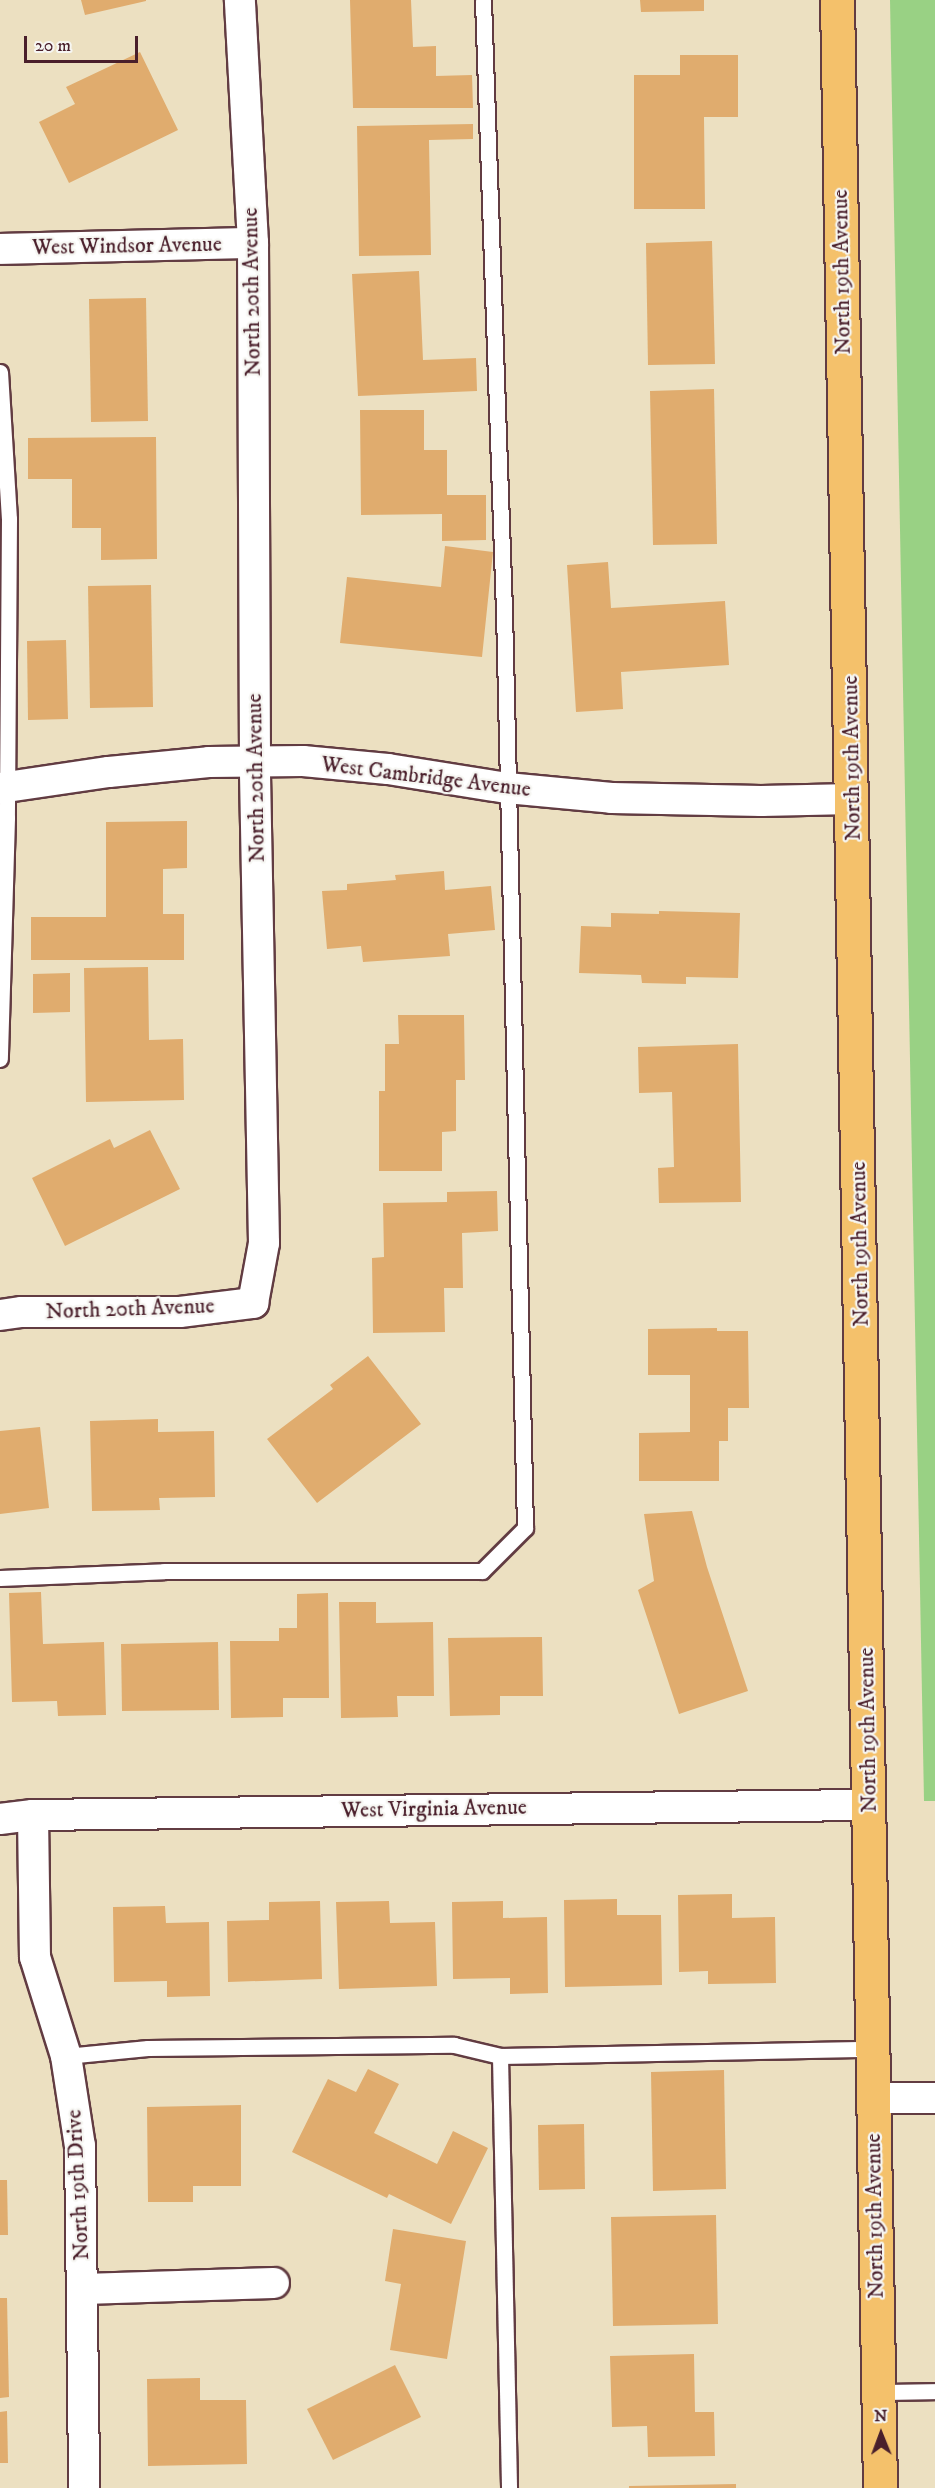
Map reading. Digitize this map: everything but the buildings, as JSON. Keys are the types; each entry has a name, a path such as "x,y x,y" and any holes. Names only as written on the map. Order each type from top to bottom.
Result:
{"main road":[{"name":"North 19th Avenue","path":"837,0 853,799 880,2488"}],"street":[{"name":"North 20th Avenue","path":"0,1315 22,1312 180,1311 253,1303 264,1243 255,762 253,243 240,0"},
{"name":"West Windsor Avenue","path":"0,249 253,243"},
{"name":"West Cambridge Avenue","path":"4,787 109,772 209,762 303,761 388,769 507,788 612,798 762,801 853,799"},
{"name":"West Virginia Avenue","path":"0,1819 33,1815 869,1804"},
{"name":"North 19th Drive","path":"33,1815 35,1957 66,2056 80,2146 84,2488"},
{"path":"873,2098 935,2098"},
{"path":"83,2289 274,2283"}],"lane":[{"path":"0,1578 164,1571 482,1571 525,1528 504,611 483,0"},
{"path":"0,372 5,519 0,1059"},
{"path":"66,2056 148,2048 454,2045 500,2056 872,2049"},
{"path":"500,2056 509,2488"},
{"path":"879,2392 935,2391"}],"green space":[{"path":"890,0 935,0 935,1801 924,1801"}]}
